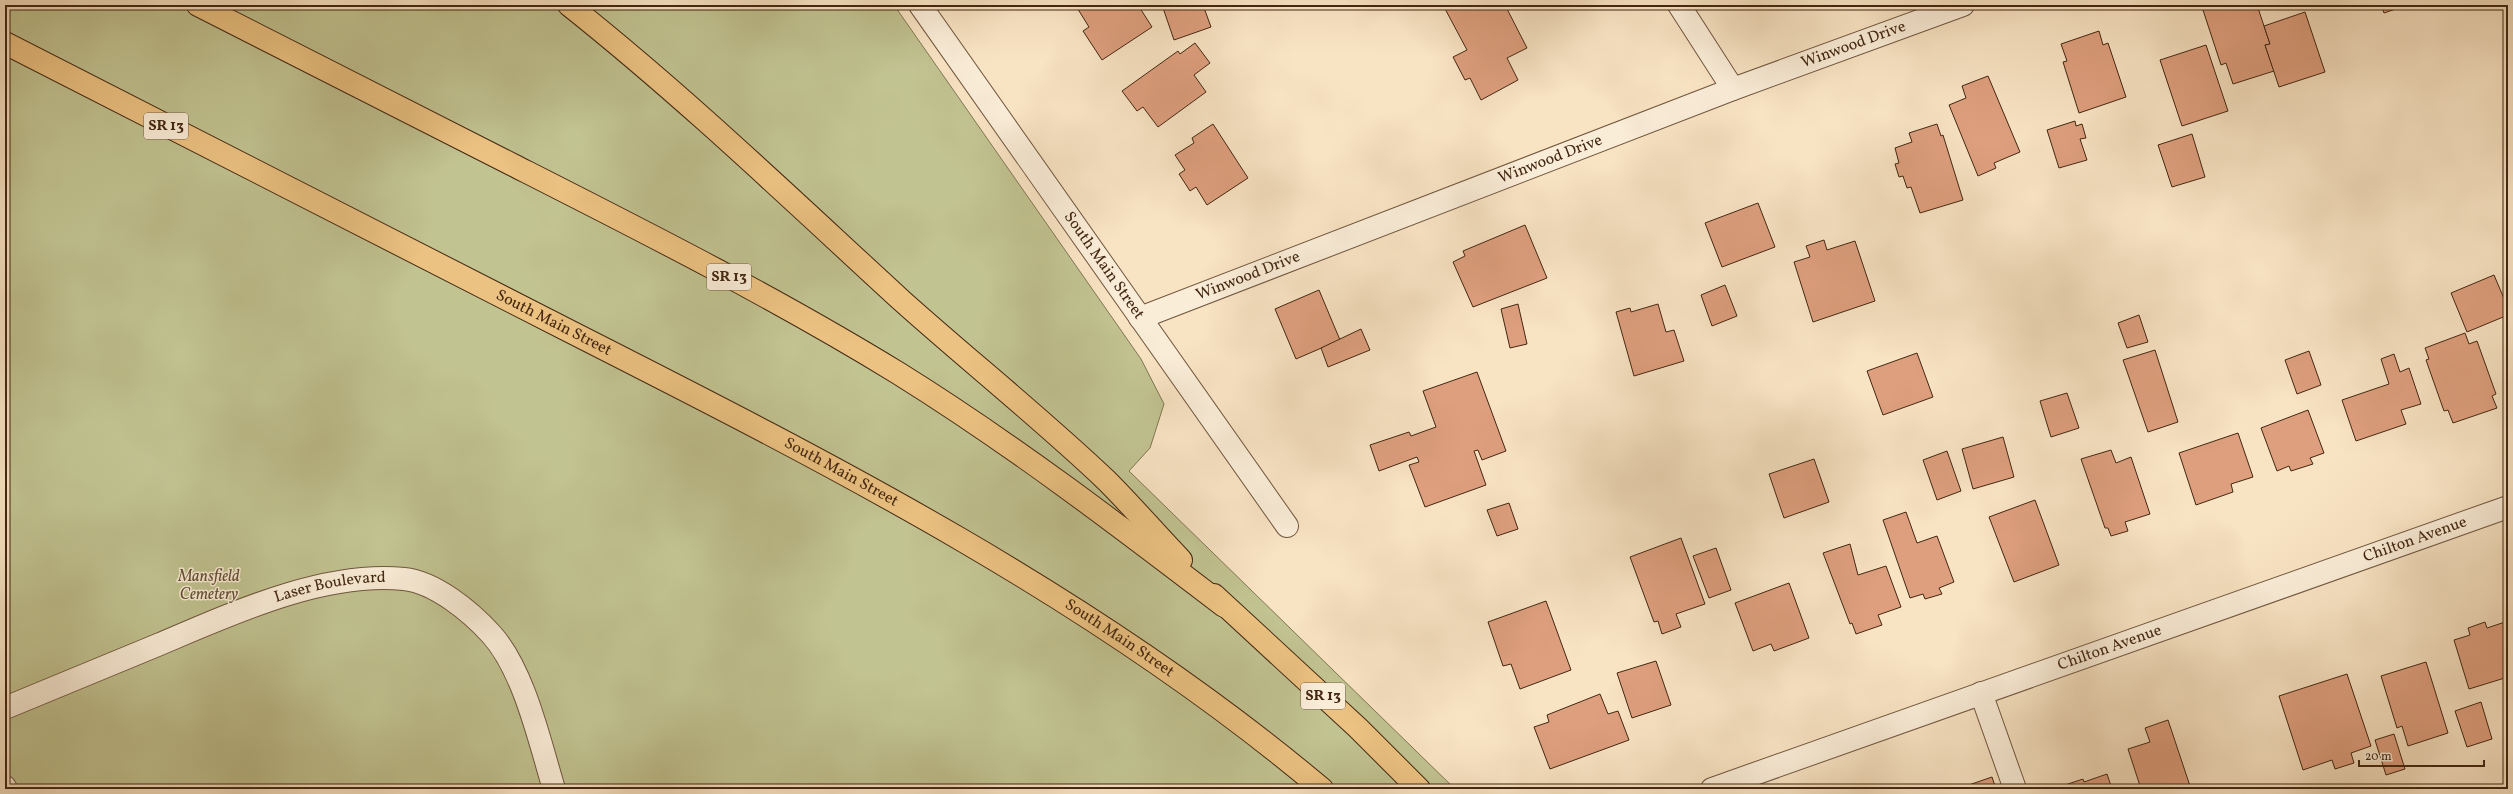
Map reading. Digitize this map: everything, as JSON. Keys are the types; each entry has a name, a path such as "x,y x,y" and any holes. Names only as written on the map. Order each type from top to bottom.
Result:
{"highway":[{"name":"SR 13","path":"198,5 621,220 725,275 896,373 996,436 1074,492 1224,606 1358,728 1419,789"},
{"path":"568,5 640,61 716,128 900,299 993,382 1058,436 1108,482 1224,606"},
{"name":"South Main Street","path":"5,43 328,209 729,412 990,556 1084,613 1174,676 1322,789"}],"street":[{"name":"South Main Street","path":"920,5 1287,526"},
{"path":"1679,5 1733,89"},
{"name":"Winwood Drive","path":"1140,318 1733,89 1963,5"},
{"name":"Chilton Avenue","path":"1712,789 2508,507"},
{"name":"Laser Boulevard","path":"5,708 222,618 328,583 365,579 406,579 444,594 466,609 492,636 514,672 528,706 554,789"},
{"path":"1981,694 2015,789"}],"green space":[{"name":"Mansfield Cemetery","path":"5,5 894,5 1141,359 1164,404 1150,448 1129,471 1455,789 5,789"}],"building":[{"path":"1138,5 1152,27 1102,60 1083,31 1089,27 1076,6"},
{"path":"1162,5 1203,5 1211,27 1174,40"},
{"path":"1443,5 1505,5 1527,48 1507,58 1518,80 1481,100 1470,78 1465,80 1453,57 1467,50"},
{"path":"2209,5 2257,5 2270,44 2265,45 2274,71 2233,84 2226,63 2221,65 2202,7"},
{"path":"2381,5 2407,5 2384,13"},
{"path":"2305,12 2325,72 2279,87 2265,45 2270,44 2264,26"},
{"path":"2099,31 2103,45 2108,43 2126,97 2079,113 2063,62 2067,61 2061,44"},
{"path":"1195,43 1210,63 1194,75 1206,92 1158,127 1143,107 1137,111 1122,91 1178,51 1180,54"},
{"path":"2206,45 2228,111 2182,126 2160,60"},
{"path":"1988,76 2020,152 1994,163 1996,168 1978,176 1949,105 1966,98 1962,86"},
{"path":"2075,121 2076,126 2082,124 2086,138 2080,139 2087,160 2059,168 2047,130"},
{"path":"1213,124 1248,178 1207,205 1196,187 1190,191 1179,174 1185,170 1175,155 1194,143 1192,138"},
{"path":"1937,124 1941,136 1943,135 1963,200 1920,213 1911,187 1907,188 1903,176 1899,177 1895,164 1899,163 1895,148 1912,142 1909,133"},
{"path":"2192,134 2205,177 2172,187 2158,145"},
{"path":"1758,203 1775,247 1722,267 1705,223"},
{"path":"1525,225 1547,278 1473,307 1453,262 1465,256 1463,251"},
{"path":"1824,240 1827,250 1855,241 1875,301 1813,322 1794,262 1810,257 1806,246"},
{"path":"2494,275 2508,308 2508,315 2467,332 2451,293"},
{"path":"1725,285 1737,316 1712,326 1701,295"},
{"path":"1319,290 1340,340 1296,359 1275,309"},
{"path":"1518,304 1527,344 1510,348 1501,309"},
{"path":"1658,304 1666,332 1674,330 1684,361 1634,376 1616,312 1630,308 1631,312"},
{"path":"2139,315 2148,342 2127,348 2118,323"},
{"path":"1361,329 1370,350 1328,367 1321,348"},
{"path":"2465,333 2469,344 2477,341 2496,394 2492,396 2497,408 2453,423 2448,410 2444,411 2426,360 2429,359 2425,348"},
{"path":"2155,350 2178,422 2148,432 2123,360"},
{"path":"2309,351 2321,385 2297,394 2285,360"},
{"path":"1917,353 1933,397 1883,415 1867,371"},
{"path":"2394,354 2400,372 2409,368 2421,404 2401,410 2406,424 2356,441 2342,400 2389,384 2381,359"},
{"path":"1477,372 1506,451 1482,460 1478,450 1474,451 1486,485 1425,507 1409,465 1419,462 1417,457 1379,471 1370,445 1409,432 1411,436 1436,427 1423,391"},
{"path":"2067,393 2079,428 2051,437 2040,401"},
{"path":"2308,410 2324,453 2310,458 2313,464 2291,471 2289,466 2277,471 2261,428"},
{"path":"2238,433 2253,477 2231,484 2233,492 2196,505 2179,453"},
{"path":"2003,437 2014,477 1973,489 1962,449"},
{"path":"2111,450 2116,463 2131,457 2150,514 2125,522 2128,531 2111,536 2108,528 2105,528 2081,459"},
{"path":"1947,451 1961,491 1937,500 1923,460"},
{"path":"1814,459 1829,502 1784,518 1769,474"},
{"path":"2035,500 2059,565 2014,582 1989,517"},
{"path":"1509,503 1518,529 1497,536 1487,510"},
{"path":"1906,512 1917,543 1937,536 1954,582 1939,588 1942,594 1925,599 1923,594 1910,598 1883,520"},
{"path":"1681,538 1705,604 1676,614 1681,627 1662,634 1658,621 1654,622 1630,557"},
{"path":"1850,544 1858,575 1886,566 1901,607 1878,615 1882,625 1856,634 1852,623 1850,624 1823,553"},
{"path":"1716,548 1731,590 1709,598 1693,556"},
{"path":"1789,583 1809,638 1774,651 1771,644 1753,651 1735,603"},
{"path":"1546,601 1571,670 1520,689 1511,664 1503,666 1488,622"},
{"path":"2485,622 2487,628 2505,622 2508,633 2508,677 2469,689 2454,640 2470,635 2468,628"},
{"path":"1656,661 1671,705 1632,718 1617,673"},
{"path":"2426,662 2448,733 2408,746 2402,726 2397,728 2381,676"},
{"path":"2347,674 2371,746 2351,753 2354,763 2335,769 2332,760 2303,770 2279,696"},
{"path":"1600,694 1608,714 1618,711 1629,740 1550,769 1534,727 1549,722 1547,715"},
{"path":"2481,702 2492,739 2467,747 2455,711"},
{"path":"2168,720 2191,789 2141,789 2128,749 2150,742 2145,728"},
{"path":"2394,734 2405,769 2386,775 2375,740"},
{"path":"2107,774 2112,789 2053,789 2083,779 2084,782"},
{"path":"1992,777 1996,789 1964,789 1963,787"}]}
